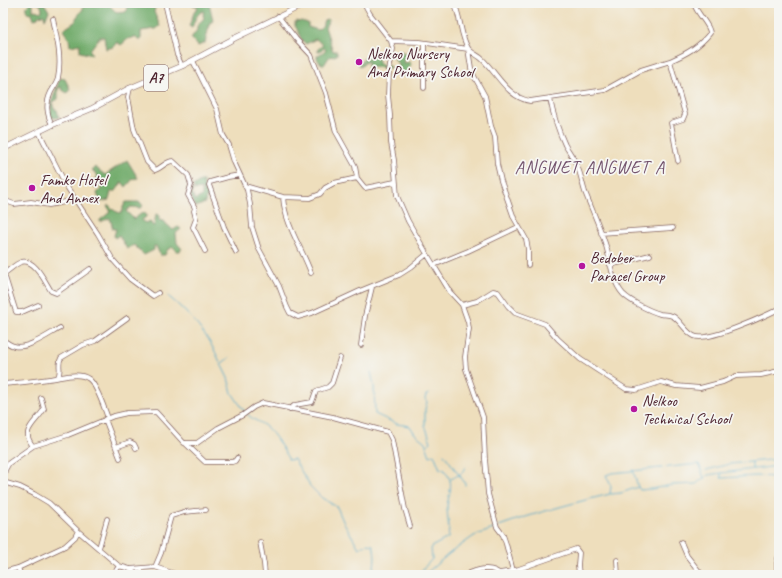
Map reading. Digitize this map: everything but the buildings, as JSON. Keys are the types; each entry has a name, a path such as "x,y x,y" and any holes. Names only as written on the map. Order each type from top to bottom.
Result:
{"main road":[{"name":"A7","path":"3,149 52,125 93,108 130,88 193,61 294,6 306,3"}],"street":[{"path":"165,3 177,55 182,66"},
{"path":"364,3 370,14 391,41 392,55 389,71 388,95 391,143 397,196 408,221 427,254 450,292 462,305 468,322 469,329 465,357 466,369 483,417 484,459 488,494 497,527 503,535 506,544 513,571"},
{"path":"454,3 468,49 471,68 485,96 490,126 495,136 497,164 501,181 518,227 526,239 528,249 528,265"},
{"path":"391,41 424,43 468,49 481,58 500,82 520,98 530,101 550,99 605,90 641,70 687,54 710,33 709,27 698,13 694,4 695,3"},
{"path":"278,16 311,55 326,92 334,126 355,166 357,178 365,188 395,182"},
{"path":"52,125 48,116 47,104 49,96 58,79 60,59 53,19"},
{"path":"424,43 424,88"},
{"path":"193,61 217,109 223,135 229,145 234,162 245,186 250,204 252,227 259,249 279,286 290,313 297,316 306,316 406,271 427,254"},
{"path":"670,61 685,114 683,120 671,123 678,161"},
{"path":"130,88 128,97 134,129 148,162 155,170 159,169 168,162 173,161 188,175 191,186 188,195 195,208 194,211 196,219 193,228 205,251"},
{"path":"550,99 558,127 565,144 577,165 585,192 606,247 615,280 624,294 641,306 662,315 671,315 676,318 685,329 697,338 707,337 739,327 779,308"},
{"path":"39,132 74,199 116,264 130,279 151,295 158,293"},
{"path":"236,252 208,185 210,182 230,176 240,175"},
{"path":"245,186 268,194 283,197 310,198 320,194 327,186 334,183 357,178"},
{"path":"283,197 285,212 291,229 311,273"},
{"path":"3,200 14,204 31,202 49,205 74,199"},
{"path":"434,265 468,251 518,227"},
{"path":"601,233 673,228"},
{"path":"610,265 650,255"},
{"path":"38,305 22,312 16,312 3,274 21,262 28,263 35,266 51,291 55,293 90,269"},
{"path":"360,345 372,286"},
{"path":"462,305 477,301 493,291 498,292 515,313 545,324 558,339 580,359 621,386 632,390 641,389 661,382 676,386 700,388 723,382 736,376 762,375 779,371"},
{"path":"58,377 60,373 59,360 61,358 95,340 127,318"},
{"path":"3,340 14,346 21,346 34,342 60,328"},
{"path":"290,409 296,405 312,402 316,391 331,384 340,358"},
{"path":"3,384 76,376 90,380 98,393 120,458"},
{"path":"33,446 29,441 28,431 34,421 44,410 41,398"},
{"path":"184,443 197,443 218,428 243,415 254,406 261,404 270,404 333,417 388,432 392,440 404,504 410,526"},
{"path":"178,575 155,567 130,569 119,566 78,531 58,510 44,500 20,487 3,482 5,470 9,463 33,446 68,435 107,419 127,414 154,412 205,462 232,462 237,458"},
{"path":"116,447 130,442 134,444 136,448"},
{"path":"155,567 161,553 171,516 184,512 206,510"},
{"path":"99,548 107,519"},
{"path":"3,572 18,568 66,546 75,537 78,531"},
{"path":"260,542 265,575"},
{"path":"681,542 687,556 702,575"},
{"path":"466,575 474,571 484,569 492,569 501,574 576,549 580,553 578,565 579,575"},
{"path":"777,575 779,555"},
{"path":"617,560 618,575"},
{"path":"113,575 119,566"},
{"path":"18,568 21,575"},
{"path":"130,569 136,575"}],"green space":[{"path":"30,3 33,5 33,11 35,10 41,12 42,9 40,4 36,3 44,3 49,11 45,19 44,15 38,16 38,18 34,19 32,13 27,12 26,7"},
{"path":"83,3 107,3 117,13 126,12 127,8 125,5 117,3 151,3 155,8 154,12 160,26 156,29 141,31 141,40 138,40 135,37 128,39 121,45 117,42 113,47 106,49 104,37 100,37 90,50 92,55 80,52 80,44 70,46 69,39 63,30 76,21 76,18 83,9"},
{"path":"193,3 209,3 213,20 210,22 205,43 198,46 191,38 197,30 197,26 204,18 204,11 199,13 192,28 189,26 195,10 198,8 197,6 192,5"},
{"path":"326,19 329,20 325,27 333,51 337,51 337,55 329,57 324,65 319,62 317,56 326,50 324,48 318,52 317,50 323,45 316,39 306,44 303,42 295,26 295,22 301,21 308,23 308,27 318,30"},
{"path":"379,51 378,59 380,64 383,66 388,65 391,68 367,67 369,62 365,62 361,67 359,66 365,57 369,58"},
{"path":"399,51 406,53 403,63 410,62 411,65 406,72 406,76 403,76 398,69 399,65 394,59"},
{"path":"60,78 65,79 70,89 67,93 61,89 62,87 58,88 58,99 53,102 53,108 57,110 59,117 50,117 50,107"},
{"path":"127,160 138,178 133,179 126,187 122,182 116,191 111,192 109,200 100,202 97,193 101,189 100,185 95,188 94,180 98,176 92,170 95,167 105,175"},
{"path":"200,181 203,181 205,192 208,192 211,196 209,199 206,197 205,203 196,207 189,194 191,189 193,190 192,194 195,200 202,196 202,189 195,190 193,186"},
{"path":"126,202 140,202 143,206 141,208 131,207 126,211 134,219 142,213 146,214 146,217 142,220 145,223 150,221 154,226 156,214 159,215 159,220 163,221 173,230 178,227 181,229 176,233 177,243 182,249 177,251 173,247 167,250 165,255 160,255 156,246 154,246 154,250 144,255 134,245 127,249 119,235 115,238 114,236 116,229 113,229 110,218 100,222 100,220 109,213 110,210 107,206 109,205 115,211 120,213 123,211 123,207"}],"waterway":[{"path":"168,296 184,310 205,334 220,362"},
{"path":"230,357 221,364 228,378 232,393 245,412"},
{"path":"371,372 374,386 375,414 397,424 410,426 415,434 425,442 430,456 434,454 440,469 444,469 450,480 447,506 449,530 448,538 431,547 432,559 420,572 420,575"},
{"path":"426,446 431,442 425,425 425,409 427,402 425,399 426,395 429,394"},
{"path":"247,414 272,433 289,460 294,459 310,486 322,498 337,507 343,521 359,548 367,544 373,545 375,560 372,575"},
{"path":"444,454 465,485"},
{"path":"706,470 730,464 779,459"},
{"path":"752,462 752,469"},
{"path":"499,526 554,508 610,494 611,486 606,475 612,473 699,464 704,478"},
{"path":"638,487 640,490 672,485 696,484 708,475 779,466"},
{"path":"451,479 462,473 465,467"},
{"path":"611,494 621,493 638,487 633,470"},
{"path":"721,473 721,478 756,476 779,477"},
{"path":"424,575 450,553 474,536 496,528"}],"place":[{"name":"Nelkoo Nursery And Primary School","path":"359,62"},
{"name":"Famko Hotel And Annex","path":"32,188"},
{"name":"Bedober Paracel Group","path":"582,266"},
{"name":"Nelkoo Technical School","path":"634,409"}],"district":[{"name":"ANGWET ANGWET A","path":"590,167"}]}
